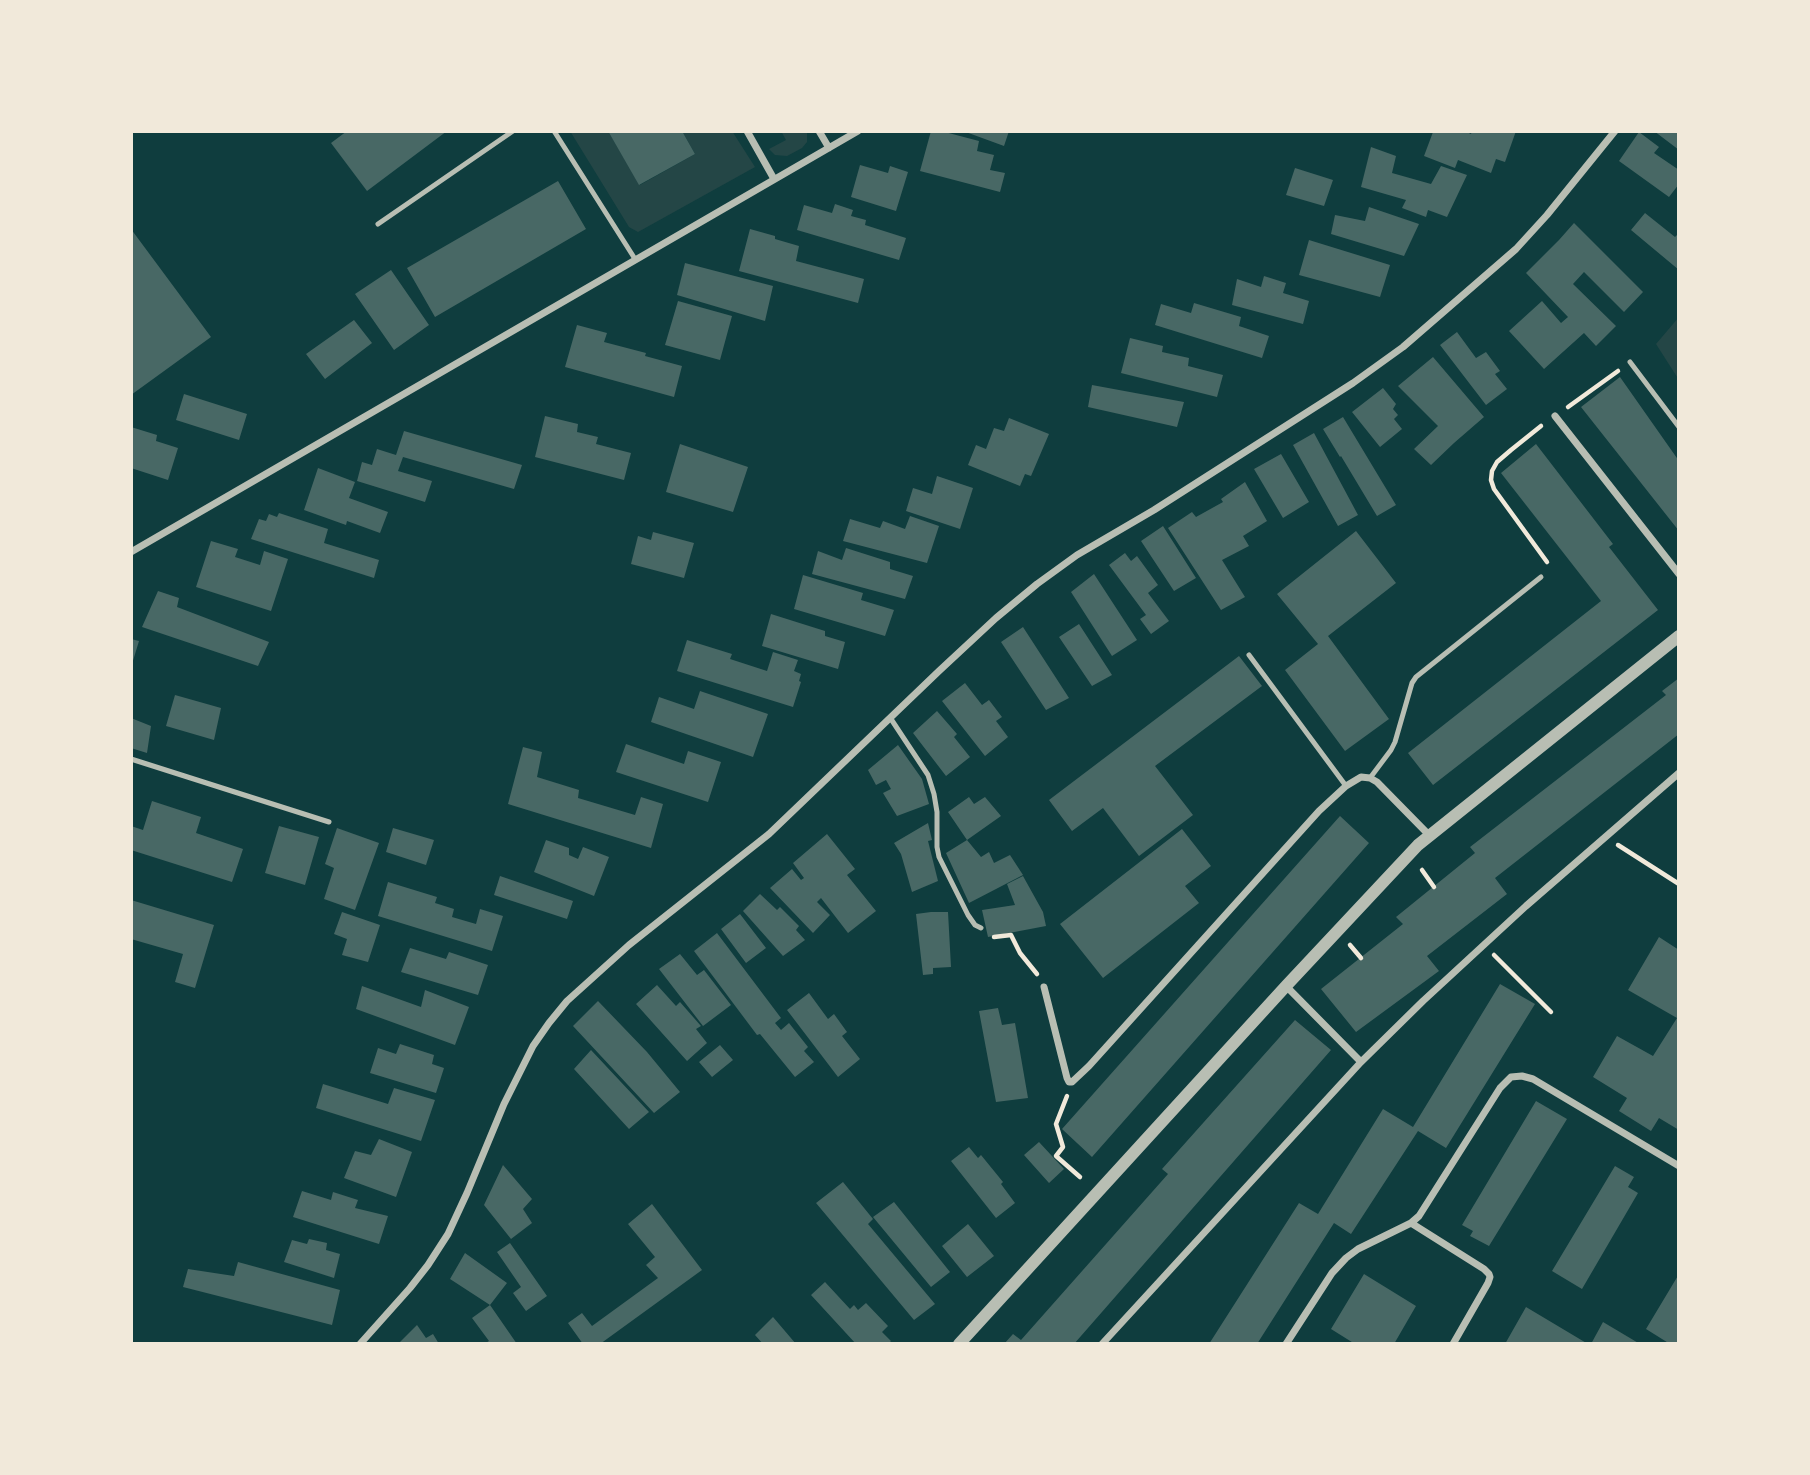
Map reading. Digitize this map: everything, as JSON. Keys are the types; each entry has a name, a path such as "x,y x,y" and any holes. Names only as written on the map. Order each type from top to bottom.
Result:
{"street":[{"path":"747,131 774,179"},
{"path":"820,131 829,148"},
{"path":"131,551 858,131"},
{"path":"360,1344 428,1265 448,1234 504,1104 533,1046 567,1001 629,945 769,834 996,618 1047,576 1353,383 1403,347 1516,248 1547,215 1615,131"},
{"path":"1555,416 1679,574"},
{"path":"959,1344 1286,985 1429,835 1679,636"},
{"path":"1102,1344 1361,1062 1483,945 1679,773"},
{"path":"1044,987 1067,1078 1069,1082 1073,1082 1311,819 1346,786 1361,777 1377,782 1429,835"},
{"path":"1286,985 1361,1062"},
{"path":"1286,1344 1332,1273 1346,1258 1412,1223 1424,1209 1506,1080 1517,1076 1532,1079 1679,1166"},
{"path":"1412,1223 1489,1274 1488,1283 1453,1344"}],"lane":[{"path":"378,224 513,131"},
{"path":"554,131 635,259"},
{"path":"1630,362 1679,427"},
{"path":"1370,778 1391,750 1416,677 1541,577"},
{"path":"1249,655 1346,786"},
{"path":"891,719 928,775 937,812 939,856 968,915 975,925 981,928"},
{"path":"131,759 329,822"}],"path":[{"path":"1541,577 1547,570 1548,563 1494,489 1491,476 1494,466 1555,416 1630,362"},
{"path":"1605,837 1679,884"},
{"path":"1422,870 1434,887"},
{"path":"981,928 986,931 988,938 1011,935 1044,987"},
{"path":"1349,944 1361,958"},
{"path":"1483,945 1551,1012"},
{"path":"1073,1082 1056,1125 1063,1147 1056,1156 1080,1177"}],"shaded area":[{"path":"570,131 608,131 640,185 695,154 682,131 732,131 755,167 638,232 629,227"},
{"path":"781,131 807,131 807,142 787,156 775,155 769,149 786,140"},
{"path":"1679,317 1679,380 1656,344"}],"building":[{"path":"347,131 447,131 367,191 331,143"},
{"path":"608,131 682,131 695,154 639,185"},
{"path":"931,131 979,141 977,151 994,155 990,170 1005,173 1000,192 920,171"},
{"path":"963,131 1009,131 1004,146"},
{"path":"1464,131 1471,134 1472,131 1516,131 1505,162 1496,159 1491,173 1458,160 1455,168 1424,156 1433,132"},
{"path":"1654,131 1679,131 1679,150"},
{"path":"1639,132 1659,147 1654,153 1679,170 1679,184 1669,197 1619,161"},
{"path":"1371,147 1396,156 1392,173 1431,184 1441,166 1467,175 1447,217 1428,210 1426,217 1402,208 1406,200 1361,187"},
{"path":"860,165 888,173 890,166 908,172 896,211 851,197"},
{"path":"1295,168 1333,180 1324,206 1286,195"},
{"path":"558,181 586,229 435,317 407,268"},
{"path":"835,204 853,210 851,216 866,220 865,225 906,238 899,260 797,230 804,205 832,213"},
{"path":"1369,207 1419,224 1404,256 1331,234 1335,215 1365,221"},
{"path":"1645,213 1675,237 1679,233 1679,270 1631,230"},
{"path":"1574,223 1643,292 1624,312 1584,272 1573,284 1616,326 1596,346 1584,333 1544,369 1509,331 1542,301 1561,323 1568,317 1526,273"},
{"path":"131,229 211,337 131,395"},
{"path":"750,229 799,246 796,261 864,279 858,303 739,271"},
{"path":"1309,240 1390,265 1380,297 1299,275"},
{"path":"685,263 773,286 765,321 677,295"},
{"path":"391,270 429,325 394,350 355,294"},
{"path":"1264,276 1286,283 1283,293 1309,301 1303,324 1232,305 1237,279 1261,287"},
{"path":"678,301 732,316 720,360 665,345"},
{"path":"1194,303 1241,317 1239,326 1269,336 1262,358 1155,325 1161,304 1191,313"},
{"path":"354,320 372,343 325,379 306,354"},
{"path":"577,325 607,333 604,342 682,366 674,397 565,367"},
{"path":"1457,332 1476,358 1486,352 1500,371 1495,374 1507,389 1486,405 1440,345"},
{"path":"1130,338 1163,346 1162,352 1189,358 1188,366 1223,375 1217,397 1121,373"},
{"path":"1433,357 1484,417 1431,465 1414,449 1438,426 1398,386"},
{"path":"1620,377 1679,461 1679,531 1581,407"},
{"path":"1092,385 1184,402 1177,427 1088,407"},
{"path":"1383,388 1396,404 1393,409 1398,415 1394,419 1402,429 1380,447 1352,412"},
{"path":"184,394 247,414 239,440 176,420"},
{"path":"545,416 578,424 577,432 598,437 596,444 631,453 624,480 535,457"},
{"path":"1343,417 1396,505 1377,516 1323,429"},
{"path":"1009,418 1049,434 1031,476 1025,474 1020,486 968,465 976,445 986,449 994,428 1004,431"},
{"path":"131,427 157,435 156,441 178,448 168,480 131,468"},
{"path":"404,431 522,465 514,489 403,457 398,471 432,481 425,502 357,481 362,462 372,465 377,449 396,455"},
{"path":"1314,433 1358,515 1338,526 1293,445"},
{"path":"680,444 748,467 733,512 666,492"},
{"path":"1536,444 1613,544 1609,547 1658,610 1433,785 1408,753 1601,601 1501,473"},
{"path":"1281,454 1309,502 1283,518 1254,469"},
{"path":"318,468 355,482 349,498 388,512 380,533 347,521 346,525 304,510"},
{"path":"937,476 973,488 960,529 906,511 913,488 932,494"},
{"path":"1245,482 1267,521 1243,536 1249,546 1222,560 1245,597 1221,610 1168,528 1192,512 1196,517 1223,502 1221,499"},
{"path":"279,513 328,529 324,543 379,560 374,578 251,539 259,519 266,521 269,514 277,517"},
{"path":"910,516 939,526 927,563 843,541 850,519 880,528 883,521 905,529"},
{"path":"1163,526 1196,578 1174,591 1141,541"},
{"path":"1356,531 1396,583 1328,636 1389,719 1345,751 1285,670 1318,644 1277,594"},
{"path":"653,532 694,543 684,578 631,564 638,536 651,540"},
{"path":"211,541 238,549 235,557 260,565 264,551 288,559 271,611 196,587"},
{"path":"846,548 890,562 890,569 913,576 905,599 812,574 818,551 842,560"},
{"path":"1125,553 1131,561 1137,556 1158,585 1148,593 1169,621 1151,634 1140,619 1146,615 1109,565"},
{"path":"1094,574 1137,640 1112,656 1071,592"},
{"path":"803,575 863,593 861,600 894,610 885,636 794,609"},
{"path":"158,591 179,598 177,607 269,642 258,666 142,627"},
{"path":"771,614 825,631 825,636 845,642 838,669 762,646"},
{"path":"1079,624 1112,675 1092,686 1059,637"},
{"path":"1023,627 1069,698 1046,710 1001,642"},
{"path":"131,639 139,641 132,664 131,664"},
{"path":"687,640 732,654 730,659 767,671 773,652 798,660 794,671 801,674 801,682 793,707 677,671"},
{"path":"1239,656 1262,686 1155,766 1193,815 1139,856 1103,808 1072,831 1049,800"},
{"path":"1679,678 1679,734 1495,878 1507,894 1427,956 1439,971 1356,1032 1321,989 1403,924 1396,917 1475,853 1470,847 1666,695 1662,691"},
{"path":"965,683 982,705 989,700 1002,717 996,721 1008,737 985,756 942,701"},
{"path":"700,691 768,714 753,757 651,722 659,697 694,709"},
{"path":"175,695 221,708 214,740 166,726"},
{"path":"937,711 957,734 954,737 970,757 946,776 913,733"},
{"path":"131,718 151,726 147,753 131,748"},
{"path":"626,744 684,764 688,751 721,762 708,802 616,772"},
{"path":"898,745 922,779 929,804 897,816 883,793 891,789 886,780 876,785 868,770"},
{"path":"523,747 542,752 537,777 579,790 578,798 635,815 641,797 663,804 651,848 508,804"},
{"path":"969,797 974,804 985,797 1001,816 967,840 948,812"},
{"path":"152,801 201,817 196,833 243,849 232,882 131,850 131,826 143,830"},
{"path":"1340,816 1369,843 1092,1157 1062,1129"},
{"path":"928,823 932,840 928,841 938,881 912,892 901,854 894,843"},
{"path":"279,826 319,837 305,885 265,873"},
{"path":"337,828 379,843 355,910 324,899 334,868 325,864"},
{"path":"393,828 434,840 426,865 386,852"},
{"path":"1182,829 1211,866 1185,886 1199,903 1103,978 1060,924"},
{"path":"827,834 855,869 847,875 876,911 848,933 821,898 817,902 830,915 813,933 770,888 792,869 801,880 804,878 793,863"},
{"path":"546,840 569,848 569,855 578,859 583,847 609,857 594,896 534,872"},
{"path":"967,840 981,857 989,852 994,863 1010,855 1023,875 969,903 946,853"},
{"path":"500,876 573,901 567,919 494,895"},
{"path":"1023,876 1043,912 1046,926 988,937 982,910 1015,905 1007,884"},
{"path":"388,882 437,897 435,903 454,909 452,917 476,924 480,909 503,916 492,951 378,916"},
{"path":"760,894 777,910 780,907 799,926 796,930 805,940 783,956 743,911"},
{"path":"131,900 214,925 195,988 175,982 183,954 131,939"},
{"path":"342,912 380,925 368,962 342,955 347,939 334,934"},
{"path":"948,912 951,967 933,968 933,974 923,975 916,914"},
{"path":"740,914 766,948 746,963 721,929"},
{"path":"717,933 781,1018 775,1023 781,1030 789,1023 808,1047 804,1051 814,1062 795,1077 760,1034 757,1035 694,951"},
{"path":"1659,937 1679,950 1679,1130 1659,1118 1651,1131 1619,1111 1627,1098 1593,1077 1617,1036 1653,1056 1677,1018 1628,990"},
{"path":"410,948 446,959 449,952 488,965 478,995 401,972"},
{"path":"680,954 697,975 704,970 731,1005 703,1026 659,969"},
{"path":"1500,984 1535,1004 1446,1148 1418,1131 1351,1234 1334,1223 1257,1344 1209,1344 1299,1203 1318,1214 1383,1109 1413,1127"},
{"path":"657,985 676,1006 680,1002 701,1026 696,1029 707,1043 687,1061 636,1004"},
{"path":"362,986 421,1007 425,990 469,1007 455,1045 356,1009"},
{"path":"809,993 828,1019 834,1014 847,1032 842,1036 860,1059 838,1077 787,1010"},
{"path":"598,1001 647,1052 680,1092 654,1113 573,1026"},
{"path":"998,1008 1002,1025 1015,1023 1028,1098 996,1102 979,1011"},
{"path":"1295,1020 1331,1050 1074,1344 1004,1344 1013,1334 1021,1340 1168,1174 1162,1169"},
{"path":"400,1044 434,1055 432,1064 444,1068 436,1093 370,1073 378,1048 396,1054"},
{"path":"720,1045 733,1060 712,1077 699,1062"},
{"path":"591,1050 649,1112 629,1129 574,1069"},
{"path":"323,1084 388,1104 394,1088 435,1100 421,1141 316,1108"},
{"path":"1536,1101 1567,1119 1489,1246 1470,1236 1473,1231 1462,1225"},
{"path":"379,1139 412,1152 396,1197 344,1178 355,1151 371,1155"},
{"path":"1039,1142 1064,1169 1049,1183 1024,1155"},
{"path":"969,1147 978,1158 981,1155 1003,1182 1001,1184 1015,1203 996,1218 951,1161"},
{"path":"503,1165 532,1199 523,1209 532,1223 511,1239 484,1205"},
{"path":"1615,1166 1634,1177 1628,1187 1638,1193 1582,1289 1552,1271"},
{"path":"843,1182 873,1219 868,1224 935,1304 914,1320 816,1203"},
{"path":"302,1191 331,1200 333,1192 358,1200 355,1208 388,1216 379,1244 293,1217"},
{"path":"894,1202 950,1272 931,1287 873,1217"},
{"path":"652,1204 702,1270 600,1344 583,1344 568,1323 582,1313 592,1326 658,1278 646,1265 655,1257 628,1224"},
{"path":"968,1224 994,1256 967,1277 942,1246"},
{"path":"309,1239 327,1243 326,1250 340,1254 334,1278 284,1262 292,1240 307,1244"},
{"path":"510,1243 547,1296 526,1311 513,1293 521,1287 497,1252"},
{"path":"465,1253 507,1283 490,1305 450,1279"},
{"path":"238,1262 340,1290 332,1325 183,1287 188,1269 234,1276"},
{"path":"1364,1274 1416,1306 1394,1344 1355,1344 1331,1329"},
{"path":"1679,1274 1679,1344 1670,1344 1646,1329"},
{"path":"825,1282 850,1309 854,1305 858,1310 866,1303 888,1326 882,1332 891,1341 888,1344 856,1344 811,1295"},
{"path":"490,1305 517,1344 484,1344 489,1341 472,1318"},
{"path":"1526,1307 1588,1344 1505,1344"},
{"path":"773,1317 796,1344 763,1344 755,1335"},
{"path":"1603,1322 1640,1344 1591,1344"},
{"path":"417,1325 426,1338 433,1334 439,1344 398,1344"}]}
